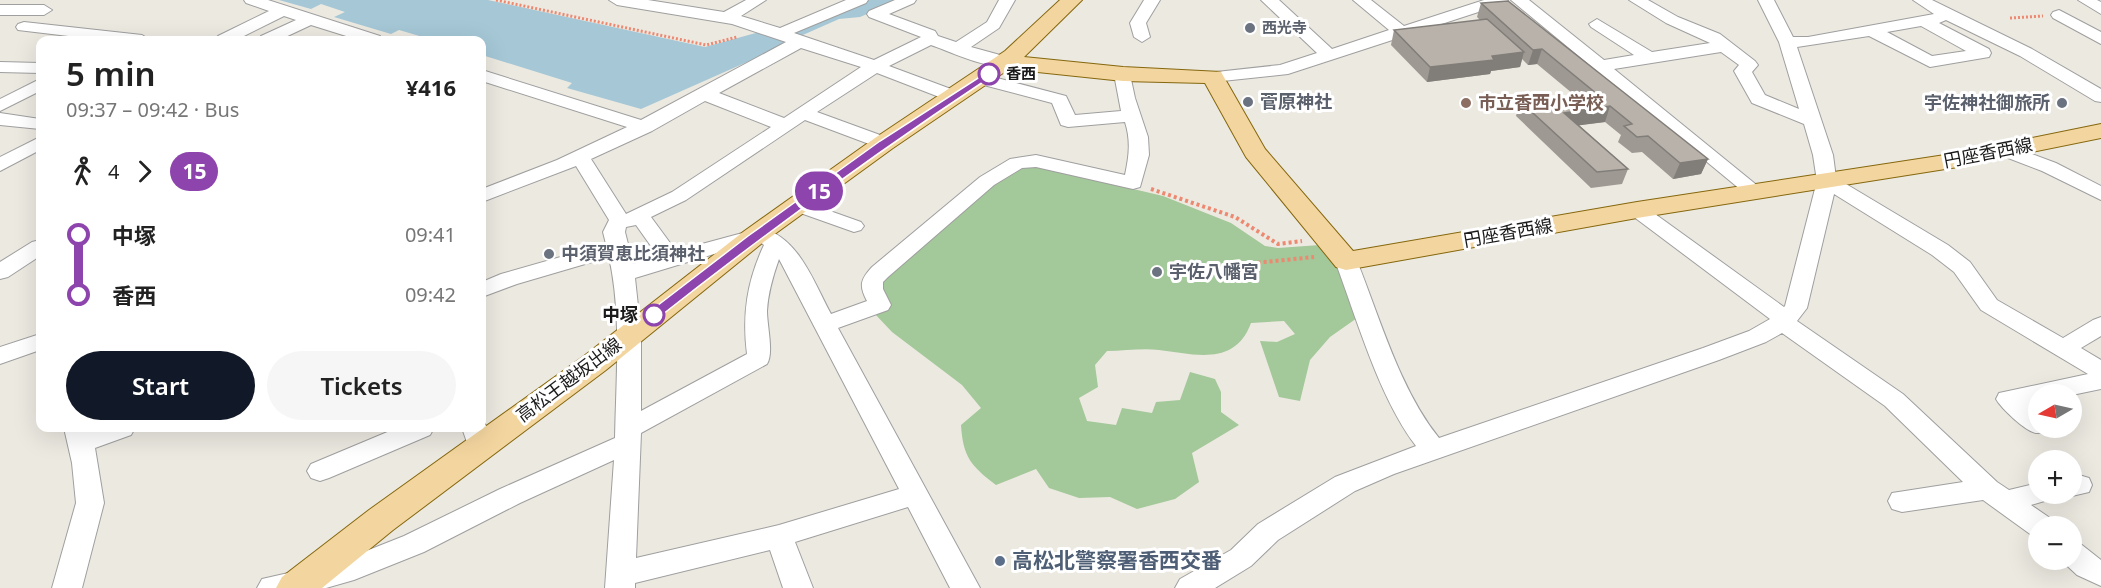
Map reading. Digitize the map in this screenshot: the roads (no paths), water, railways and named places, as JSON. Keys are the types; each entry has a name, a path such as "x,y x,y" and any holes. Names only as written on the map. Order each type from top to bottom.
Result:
{"main road":[{"name":"高松王越坂出線","path":"486,432 595,363 629,334 763,238 799,206 884,143 982,79 1005,62 1072,0"},
{"path":"1005,62 1122,74 1213,77 1255,152 1339,251"},
{"name":"円座香西線","path":"1339,251 1827,181 1958,160 2002,149 2101,131"},
{"name":"高松王越坂出線","path":"300,584 381,520 478,437"}],"street":[{"path":"252,0 361,36"},
{"path":"617,0 726,18 785,35 953,96"},
{"path":"726,18 758,0"},
{"path":"486,194 581,158 645,127 704,94 785,35 860,0"},
{"path":"908,0 875,14 929,34 930,39"},
{"path":"958,49 993,25 1007,0"},
{"path":"1142,37 1138,22 1152,0"},
{"path":"1269,0 1290,15 1312,41 1330,56"},
{"path":"1361,0 1403,33"},
{"path":"1213,77 1282,70 1500,0"},
{"path":"1519,0 1754,191"},
{"path":"1637,0 1655,11 1714,38 1749,65 1743,71 1758,99 1812,121"},
{"path":"1190,588 1241,558 1268,532 1344,484 1434,450 1711,354 1762,334 1785,321 1796,308 1827,181 1823,155 1787,42 1766,0"},
{"path":"1922,0 1947,17 1999,38 2101,97"},
{"path":"2048,0 2064,14 2100,38"},
{"path":"2086,0 2101,9"},
{"path":"0,10 44,10"},
{"path":"232,36 281,11"},
{"path":"1787,42 1808,42 1947,17"},
{"path":"275,36 308,20"},
{"path":"1872,31 1930,62 1983,52 1925,22"},
{"path":"1597,24 1649,58"},
{"path":"24,27 106,36"},
{"path":"1662,29 1695,50"},
{"path":"917,494 621,581 628,436 629,334 624,274 616,248 615,226 679,196 875,66 930,39 1005,62"},
{"path":"1599,66 1724,46"},
{"path":"0,67 36,69"},
{"path":"825,324 880,305 872,290 872,281 879,272 1006,167 1036,161 1133,183 1139,155 1139,137 1131,117 1122,74"},
{"path":"486,76 645,127"},
{"path":"982,79 1060,100 1068,121 1131,117"},
{"path":"0,106 36,86"},
{"path":"704,94 784,125"},
{"path":"802,113 884,143"},
{"path":"0,118 36,123"},
{"path":"0,165 36,146"},
{"path":"2002,149 2049,167 2101,194"},
{"path":"581,158 630,218 672,260"},
{"path":"1827,181 1941,250 1962,267 1989,306 2101,371"},
{"path":"799,206 854,226"},
{"path":"1637,210 1894,400 1998,495 2028,517"},
{"path":"272,588 300,584 344,572 414,544 628,436 759,358 754,326 757,294 767,260 763,238"},
{"path":"624,274 763,238 789,257 965,588"},
{"path":"486,288 509,279 616,248"},
{"path":"2,270 36,249"},
{"path":"1339,251 1390,374 1414,425 1434,450"},
{"path":"2,270 36,259"},
{"path":"2064,348 2101,325"},
{"path":"0,356 36,343"},
{"path":"2081,384 2101,380"},
{"path":"2028,395 2008,399 2028,416"},
{"path":"67,588 90,503 79,435 97,432"},
{"path":"320,471 412,432"},
{"path":"1902,501 2028,494"},
{"path":"779,536 798,588"},
{"path":"2082,563 2101,574"}],"water":[{"path":"279,0 488,0 705,47 763,31 796,30 869,0 900,0 860,17 839,19 641,109 567,88 572,83 486,56 486,36 419,36 399,30 391,34 334,17 345,12 321,4 311,9"}],"place":[{"name":"西光寺","path":"1250,28"},
{"name":"香西","path":"989,74"},
{"name":"菅原神社","path":"1248,102"},
{"name":"市立香西小学校","path":"1466,103"},
{"name":"宇佐神社御旅所","path":"2062,103"},
{"name":"中須賀恵比須神社","path":"549,254"},
{"name":"宇佐八幡宮","path":"1157,272"},
{"name":"中塚","path":"654,315"},
{"name":"高松北警察署香西交番","path":"1000,561"}]}
